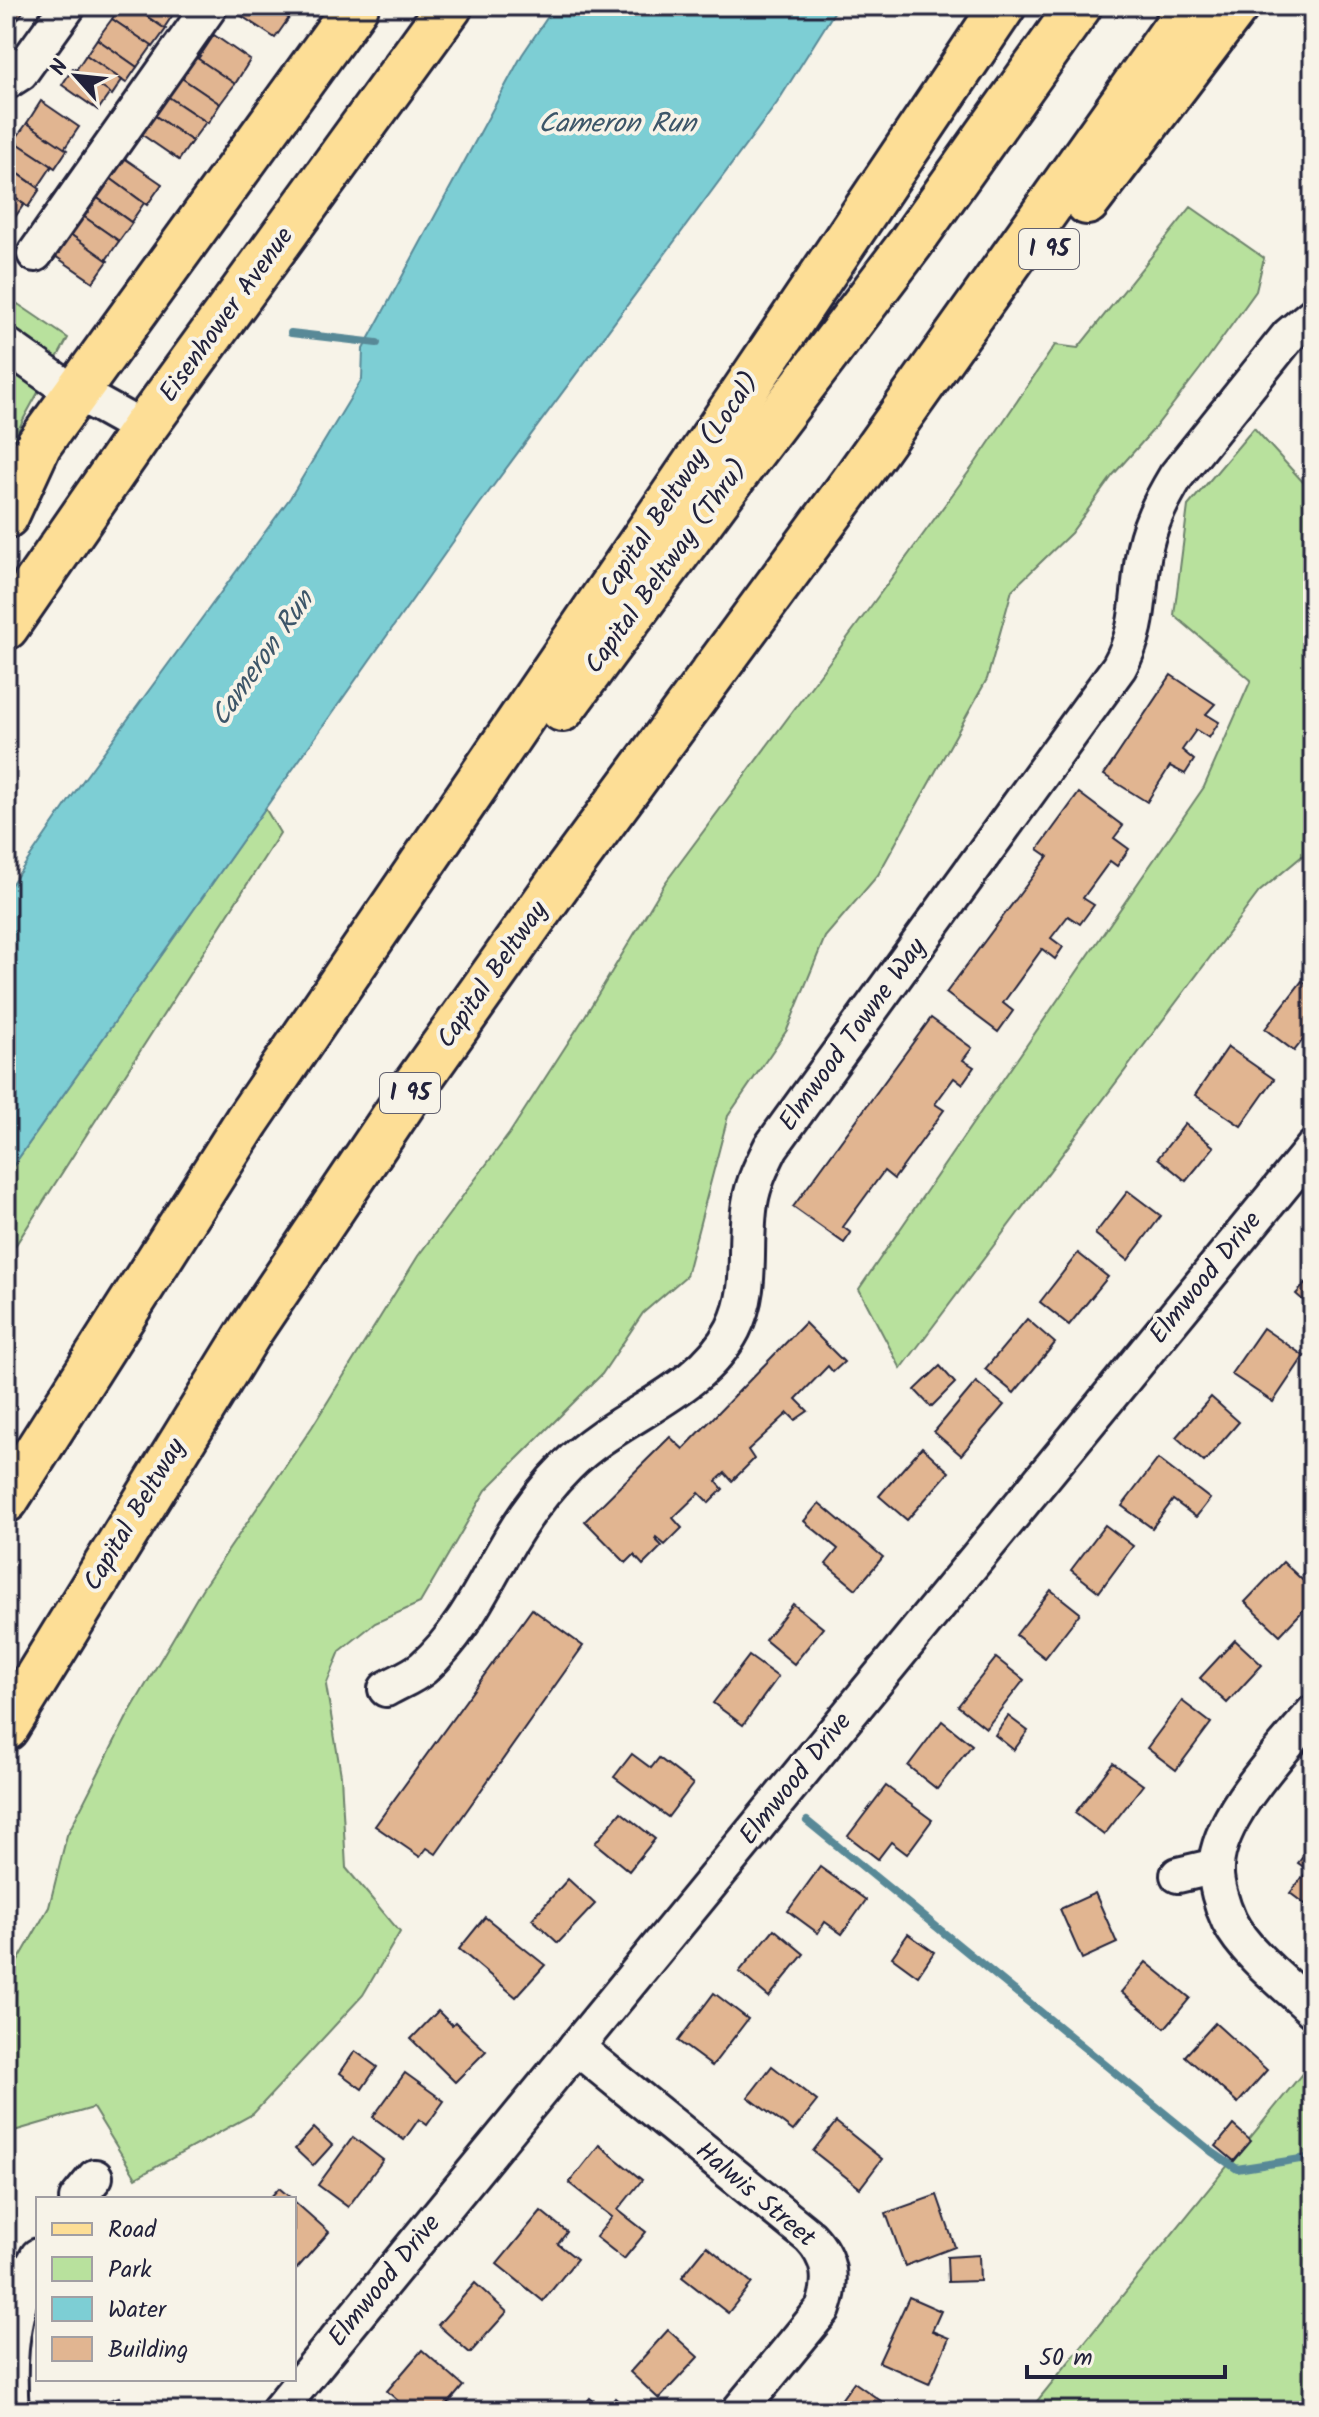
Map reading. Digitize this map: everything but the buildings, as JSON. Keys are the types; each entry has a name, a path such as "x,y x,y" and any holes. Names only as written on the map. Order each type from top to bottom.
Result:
{"main road":[{"path":"6,516 39,444 356,6"},
{"name":"Eisenhower Avenue","path":"6,627 143,429 450,6"},
{"name":"Capital Beltway (Local)","path":"247,1121 1003,6"},
{"name":"Capital Beltway (Thru)","path":"247,1121 573,695 910,244 1079,6"},
{"name":"I 95","path":"852,484 1191,6"},
{"name":"I 95","path":"852,484 1080,212 1236,6"},
{"name":"Capital Beltway","path":"6,1728 252,1328 414,1087 557,885 852,484"},
{"path":"6,1500 247,1121"}],"street":[{"path":"13,78 68,6"},
{"path":"35,254 210,6"},
{"name":"Elmwood Towne Way","path":"386,1689 420,1670 447,1644 473,1608 524,1518 567,1466 618,1425 690,1380 709,1365 723,1346 744,1302 750,1205 754,1185 771,1147 1119,667 1132,642 1137,622 1143,555 1162,499 1176,476 1301,325"},
{"path":"6,345 76,392 143,429"},
{"name":"Elmwood Drive","path":"278,2411 1311,1155"},
{"path":"1313,1713 1242,1802 1225,1835 1216,1866 1229,1921 1249,1949 1313,2010"},
{"path":"1178,1875 1216,1866"},
{"name":"Halwis Street","path":"576,2047 810,2237 826,2259 830,2277 823,2309 739,2411"},
{"path":"11,2411 9,2354 17,2312 36,2259"}],"green space":[{"path":"1191,207 1264,258 1256,291 1200,369 1113,475 1071,533 1012,590 987,679 878,875 825,937 787,1030 728,1116 686,1276 643,1313 602,1374 486,1490 420,1603 375,1623 340,1651 326,1685 341,1775 346,1868 400,1932 363,1995 253,2114 136,2178 93,2108 14,2131 6,2117 6,1982 49,1907 67,1835 128,1715 202,1589 312,1427 418,1256 509,1134 665,883 976,462 1055,345 1078,348"},
{"path":"6,296 68,338 6,457"},
{"path":"1254,428 1313,493 1313,847 1259,892 901,1369 859,1289 1204,787 1251,680 1174,615 1188,506"},
{"path":"265,808 280,833 6,1260 6,1176"},
{"path":"1313,2060 1313,2411 1029,2411"}],"water":[{"name":"Cameron Run","path":"555,6 838,6 777,103 479,505 6,1176 6,892 84,779 290,498 362,379 363,349 522,55"}],"waterway":[{"path":"291,333 377,343"},
{"path":"807,1821 1212,2152 1237,2169 1313,2157"}]}
